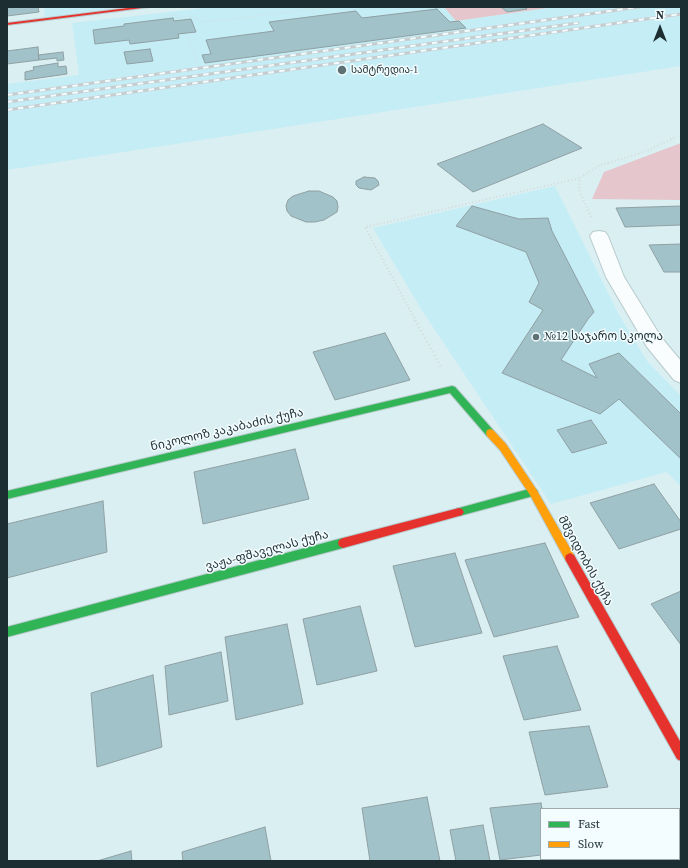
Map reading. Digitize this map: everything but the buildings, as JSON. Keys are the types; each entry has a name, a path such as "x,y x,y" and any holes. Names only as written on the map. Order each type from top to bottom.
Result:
{"street":[{"path":"7,24 148,7"},
{"path":"599,236 616,277 654,342 681,375"},
{"name":"მშვიდობის ქუჩა","path":"452,389 503,447 533,492 681,755"},
{"name":"ნიკოლოზ კაკაბაძის ქუჩა","path":"7,495 452,389"},
{"name":"ვაჟა-ფშაველას ქუჩა","path":"7,632 533,492"}],"path":[{"path":"176,15 177,18 190,16 205,22 333,7"},
{"path":"311,10 315,16"},
{"path":"187,36 199,66"},
{"path":"452,389 365,227 580,178 598,166 644,152 681,135"},
{"path":"580,178 579,190 599,236"}],"shaded area":[{"path":"44,7 126,7 45,17"},
{"path":"213,7 444,7 456,21 554,7 681,7 681,66 7,170 7,84 79,75 72,23"},
{"path":"444,7 554,7 456,21"},
{"path":"681,143 681,200 592,199 604,172"},
{"name":"№12 საჯარო სკოლა","path":"555,186 618,313 647,361 681,396 681,487 667,472 551,504 421,309 373,228"}],"railway":[{"path":"7,95 639,7"},
{"path":"7,110 681,14"},
{"path":"7,102 578,23"}],"traffic: fast":[{"path":"7,495 452,389 490,433"},
{"path":"459,512 533,492"},
{"path":"7,632 343,543"}],"traffic: slow":[{"path":"490,433 503,447 533,492 570,558"}],"traffic: jam":[{"path":"7,24 148,7"},
{"path":"343,543 459,512"},
{"path":"570,558 681,755"}],"place":[{"name":"სამტრედია-1","path":"342,70"},
{"name":"№12 საჯარო სკოლა","path":"536,337"}]}
